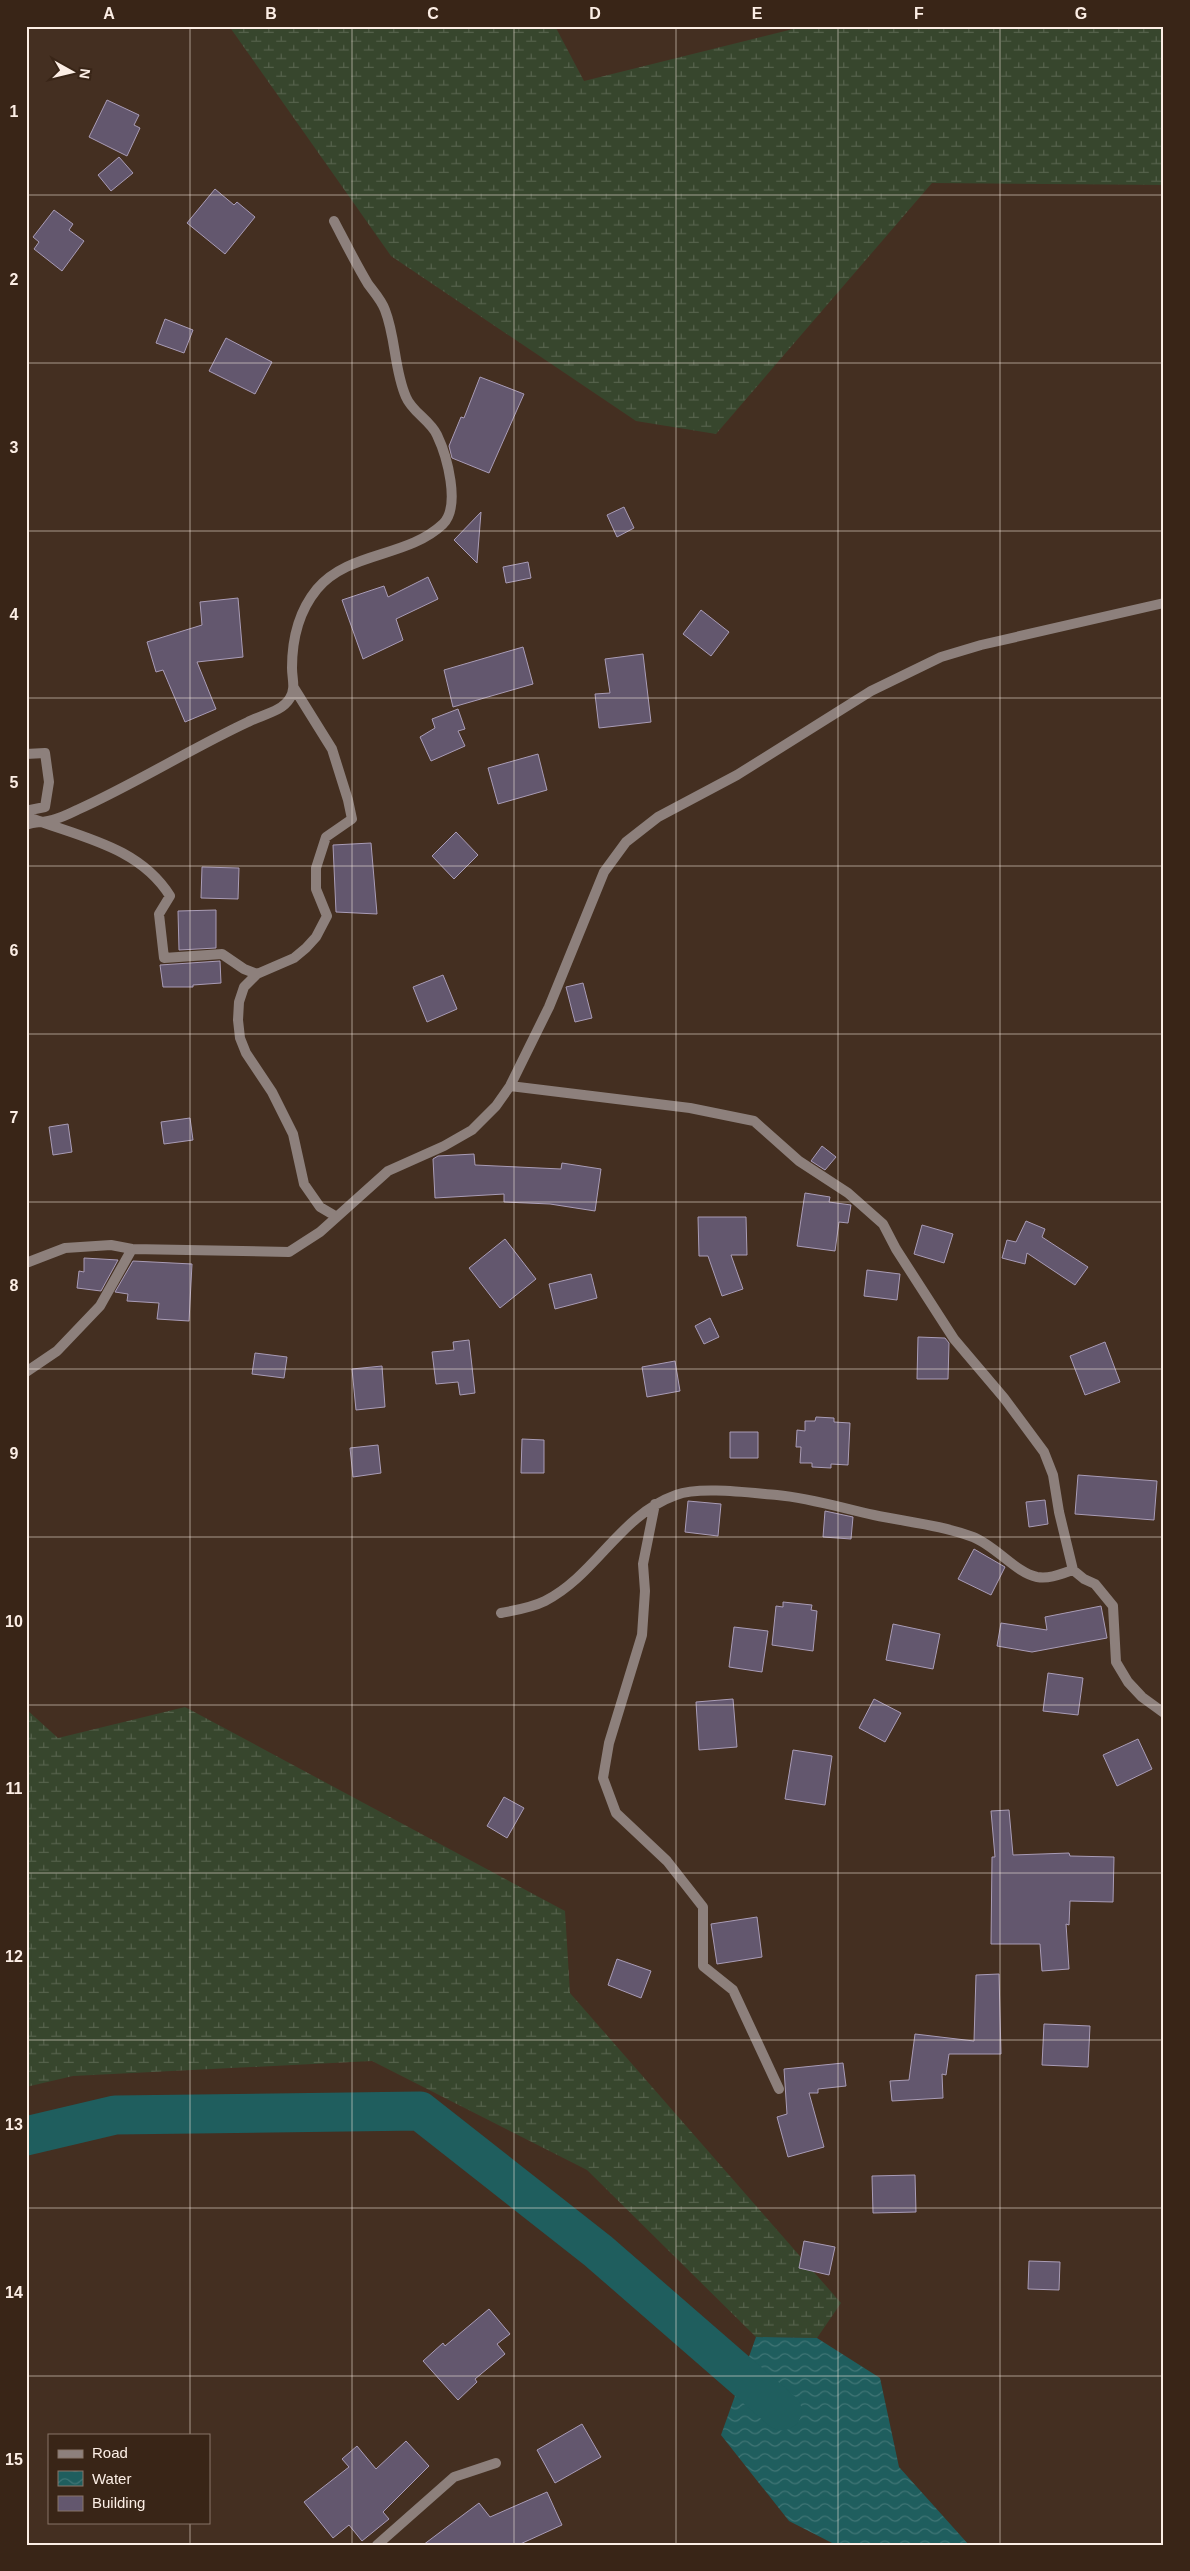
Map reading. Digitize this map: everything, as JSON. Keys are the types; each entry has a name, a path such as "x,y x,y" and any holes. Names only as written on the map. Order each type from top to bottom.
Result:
{"street":[{"path":"334,221 385,308 406,399 437,433 448,470 452,511 444,523 425,538 400,549 352,564 333,574 318,588 303,609 296,632 292,668 294,688 332,749 352,819 326,837 316,868 316,888 327,916 316,937 294,958 257,974 244,987 239,1002 238,1020 240,1038 258,1074 272,1092 293,1134 304,1184 320,1207 336,1217"},
{"path":"26,1263 34,1262 65,1248 111,1245 132,1250 288,1252 320,1232 388,1171 444,1146 472,1130 496,1106 510,1086 549,1006 604,872 626,842 658,817 737,775 871,692 942,657 981,645 1164,604"},
{"path":"26,825 37,820 50,821 78,810 179,759 224,733 280,709 289,700 294,688"},
{"path":"26,754 45,753 49,782 45,807 30,810 28,817 131,856 159,878 170,896 159,914 164,958 222,954 257,974"},
{"path":"510,1086 690,1108 754,1121 799,1161 848,1193 883,1224 896,1249 954,1339 1004,1398 1044,1452 1053,1475 1059,1512 1073,1570 1084,1579 1095,1584 1113,1606 1116,1662 1128,1682 1137,1692 1164,1712"},
{"path":"26,1372 58,1351 100,1306 132,1250"},
{"path":"501,1613 544,1601 567,1587 630,1522 656,1504 677,1494 700,1491 780,1496 836,1505 955,1531 994,1548 1018,1568 1036,1577 1056,1577 1073,1570"},
{"path":"656,1504 643,1564 645,1591 642,1636 609,1743 604,1778 616,1813 667,1861 703,1906 703,1966 733,1990 779,2089"},
{"path":"377,2545 454,2477 496,2463"}],"green space":[{"path":"229,26 555,26 584,81 805,26 1164,26 1164,185 932,183 716,434 636,421 391,256"},
{"path":"185,1707 565,1911 570,1993 841,2303 817,2338 756,2337 587,2170 372,2061 73,2076 26,2087 26,1709 58,1738"}],"water":[{"path":"756,2337 817,2338 880,2378 899,2467 969,2545 836,2545 789,2521 721,2435"}],"building":[{"path":"107,100 139,115 134,125 140,128 127,156 89,137"},
{"path":"119,157 133,173 111,191 98,175"},
{"path":"215,189 234,205 237,202 255,217 225,254 187,223"},
{"path":"54,210 73,224 69,230 84,241 62,271 34,249 39,242 33,237"},
{"path":"165,319 193,330 184,353 156,343"},
{"path":"226,338 272,362 255,394 209,371"},
{"path":"480,377 524,394 489,473 452,458 449,446 461,417 464,418"},
{"path":"624,507 634,528 617,537 607,515"},
{"path":"481,512 477,563 454,540"},
{"path":"528,562 531,578 506,583 503,567"},
{"path":"428,577 438,599 396,619 403,640 363,659 342,600 384,586 388,597"},
{"path":"238,598 243,657 197,662 216,709 185,722 163,670 156,672 147,642 202,625 200,602"},
{"path":"701,610 729,632 711,656 683,634"},
{"path":"523,647 533,684 453,707 444,670"},
{"path":"643,654 651,722 599,728 595,694 610,693 605,659"},
{"path":"458,709 465,729 458,731 465,746 431,761 420,737 435,728 432,719"},
{"path":"538,754 547,790 498,804 488,768"},
{"path":"456,832 478,855 454,879 432,856"},
{"path":"371,843 377,914 336,912 333,845"},
{"path":"202,867 239,868 238,899 201,898"},
{"path":"216,910 216,948 179,950 178,911"},
{"path":"220,961 221,983 193,985 193,987 163,987 160,965"},
{"path":"443,975 457,1009 427,1022 413,987"},
{"path":"583,983 592,1018 575,1022 566,987"},
{"path":"190,1118 193,1140 164,1144 161,1122"},
{"path":"68,1124 72,1152 53,1155 49,1127"},
{"path":"822,1146 836,1157 825,1170 811,1161"},
{"path":"474,1154 475,1165 561,1169 562,1163 601,1169 595,1211 550,1204 504,1202 504,1194 435,1198 433,1159 438,1156"},
{"path":"805,1193 830,1197 829,1202 851,1205 848,1223 839,1222 835,1251 797,1246"},
{"path":"698,1217 746,1217 747,1255 731,1255 743,1289 722,1296 708,1256 699,1256"},
{"path":"1026,1221 1045,1229 1042,1237 1088,1267 1075,1285 1027,1253 1025,1264 1002,1258 1007,1240 1016,1242"},
{"path":"922,1225 953,1234 944,1263 914,1254"},
{"path":"505,1239 536,1279 500,1308 469,1268"},
{"path":"84,1258 118,1260 101,1291 77,1288 79,1271 84,1272"},
{"path":"133,1261 192,1264 189,1321 157,1319 159,1303 127,1301 128,1294 115,1292"},
{"path":"867,1270 900,1274 897,1300 864,1296"},
{"path":"591,1274 597,1298 555,1309 549,1284"},
{"path":"710,1318 719,1337 704,1344 695,1326"},
{"path":"918,1337 945,1338 949,1343 948,1379 917,1379"},
{"path":"469,1340 475,1393 460,1395 458,1382 436,1384 432,1352 454,1350 453,1342"},
{"path":"1105,1342 1120,1382 1085,1395 1070,1356"},
{"path":"255,1353 287,1357 284,1378 252,1374"},
{"path":"675,1361 680,1391 647,1397 642,1367"},
{"path":"382,1366 385,1407 356,1410 352,1369"},
{"path":"816,1417 834,1418 834,1422 850,1423 848,1465 831,1464 831,1468 812,1467 812,1463 800,1463 801,1447 796,1447 797,1430 805,1431 805,1421 815,1421"},
{"path":"730,1432 758,1432 758,1458 730,1458"},
{"path":"522,1439 544,1440 544,1473 521,1473"},
{"path":"378,1445 381,1473 353,1477 350,1448"},
{"path":"1078,1475 1157,1481 1154,1520 1075,1514"},
{"path":"1045,1500 1048,1524 1029,1527 1026,1502"},
{"path":"688,1501 721,1504 718,1536 685,1532"},
{"path":"825,1511 853,1517 851,1539 823,1537"},
{"path":"974,1549 1005,1567 991,1595 958,1579"},
{"path":"783,1602 812,1605 811,1610 817,1611 813,1651 772,1645 776,1606 783,1607"},
{"path":"1101,1606 1107,1638 1032,1652 997,1646 1001,1623 1047,1630 1045,1617"},
{"path":"893,1624 940,1634 933,1669 886,1660"},
{"path":"734,1627 768,1631 762,1672 729,1667"},
{"path":"1048,1673 1083,1678 1078,1715 1043,1711"},
{"path":"733,1699 737,1747 699,1750 696,1702"},
{"path":"874,1699 901,1713 885,1742 859,1728"},
{"path":"1138,1739 1152,1769 1117,1786 1103,1755"},
{"path":"793,1750 832,1756 825,1805 785,1799"},
{"path":"504,1797 524,1808 507,1838 487,1826"},
{"path":"1009,1810 1013,1855 1069,1853 1070,1856 1114,1857 1113,1902 1070,1901 1069,1925 1066,1924 1069,1969 1042,1971 1040,1944 991,1944 992,1857 995,1857 991,1811"},
{"path":"757,1917 762,1957 717,1964 711,1924"},
{"path":"617,1959 651,1971 641,1998 608,1985"},
{"path":"999,1974 1001,2054 949,2054 946,2075 942,2074 943,2098 892,2101 890,2081 909,2080 915,2034 974,2041 976,1975"},
{"path":"1044,2024 1090,2026 1088,2067 1042,2065"},
{"path":"843,2063 846,2086 818,2089 818,2093 809,2093 824,2147 788,2157 777,2117 787,2114 784,2069"},
{"path":"915,2175 916,2212 873,2213 872,2176"},
{"path":"804,2241 835,2247 829,2275 799,2268"},
{"path":"1029,2261 1060,2262 1059,2290 1028,2289"},
{"path":"489,2309 510,2334 497,2344 505,2354 475,2379 477,2382 458,2400 423,2361 443,2343 445,2346"},
{"path":"582,2424 601,2457 555,2483 537,2450"},
{"path":"406,2441 429,2466 383,2512 389,2519 362,2541 349,2525 333,2538 304,2502 349,2467 342,2459 357,2446 376,2469"},
{"path":"547,2492 562,2525 518,2545 423,2545 479,2503 490,2517"}],"waterway":[{"path":"26,2136 115,2115 420,2111 598,2251 782,2411"}]}
